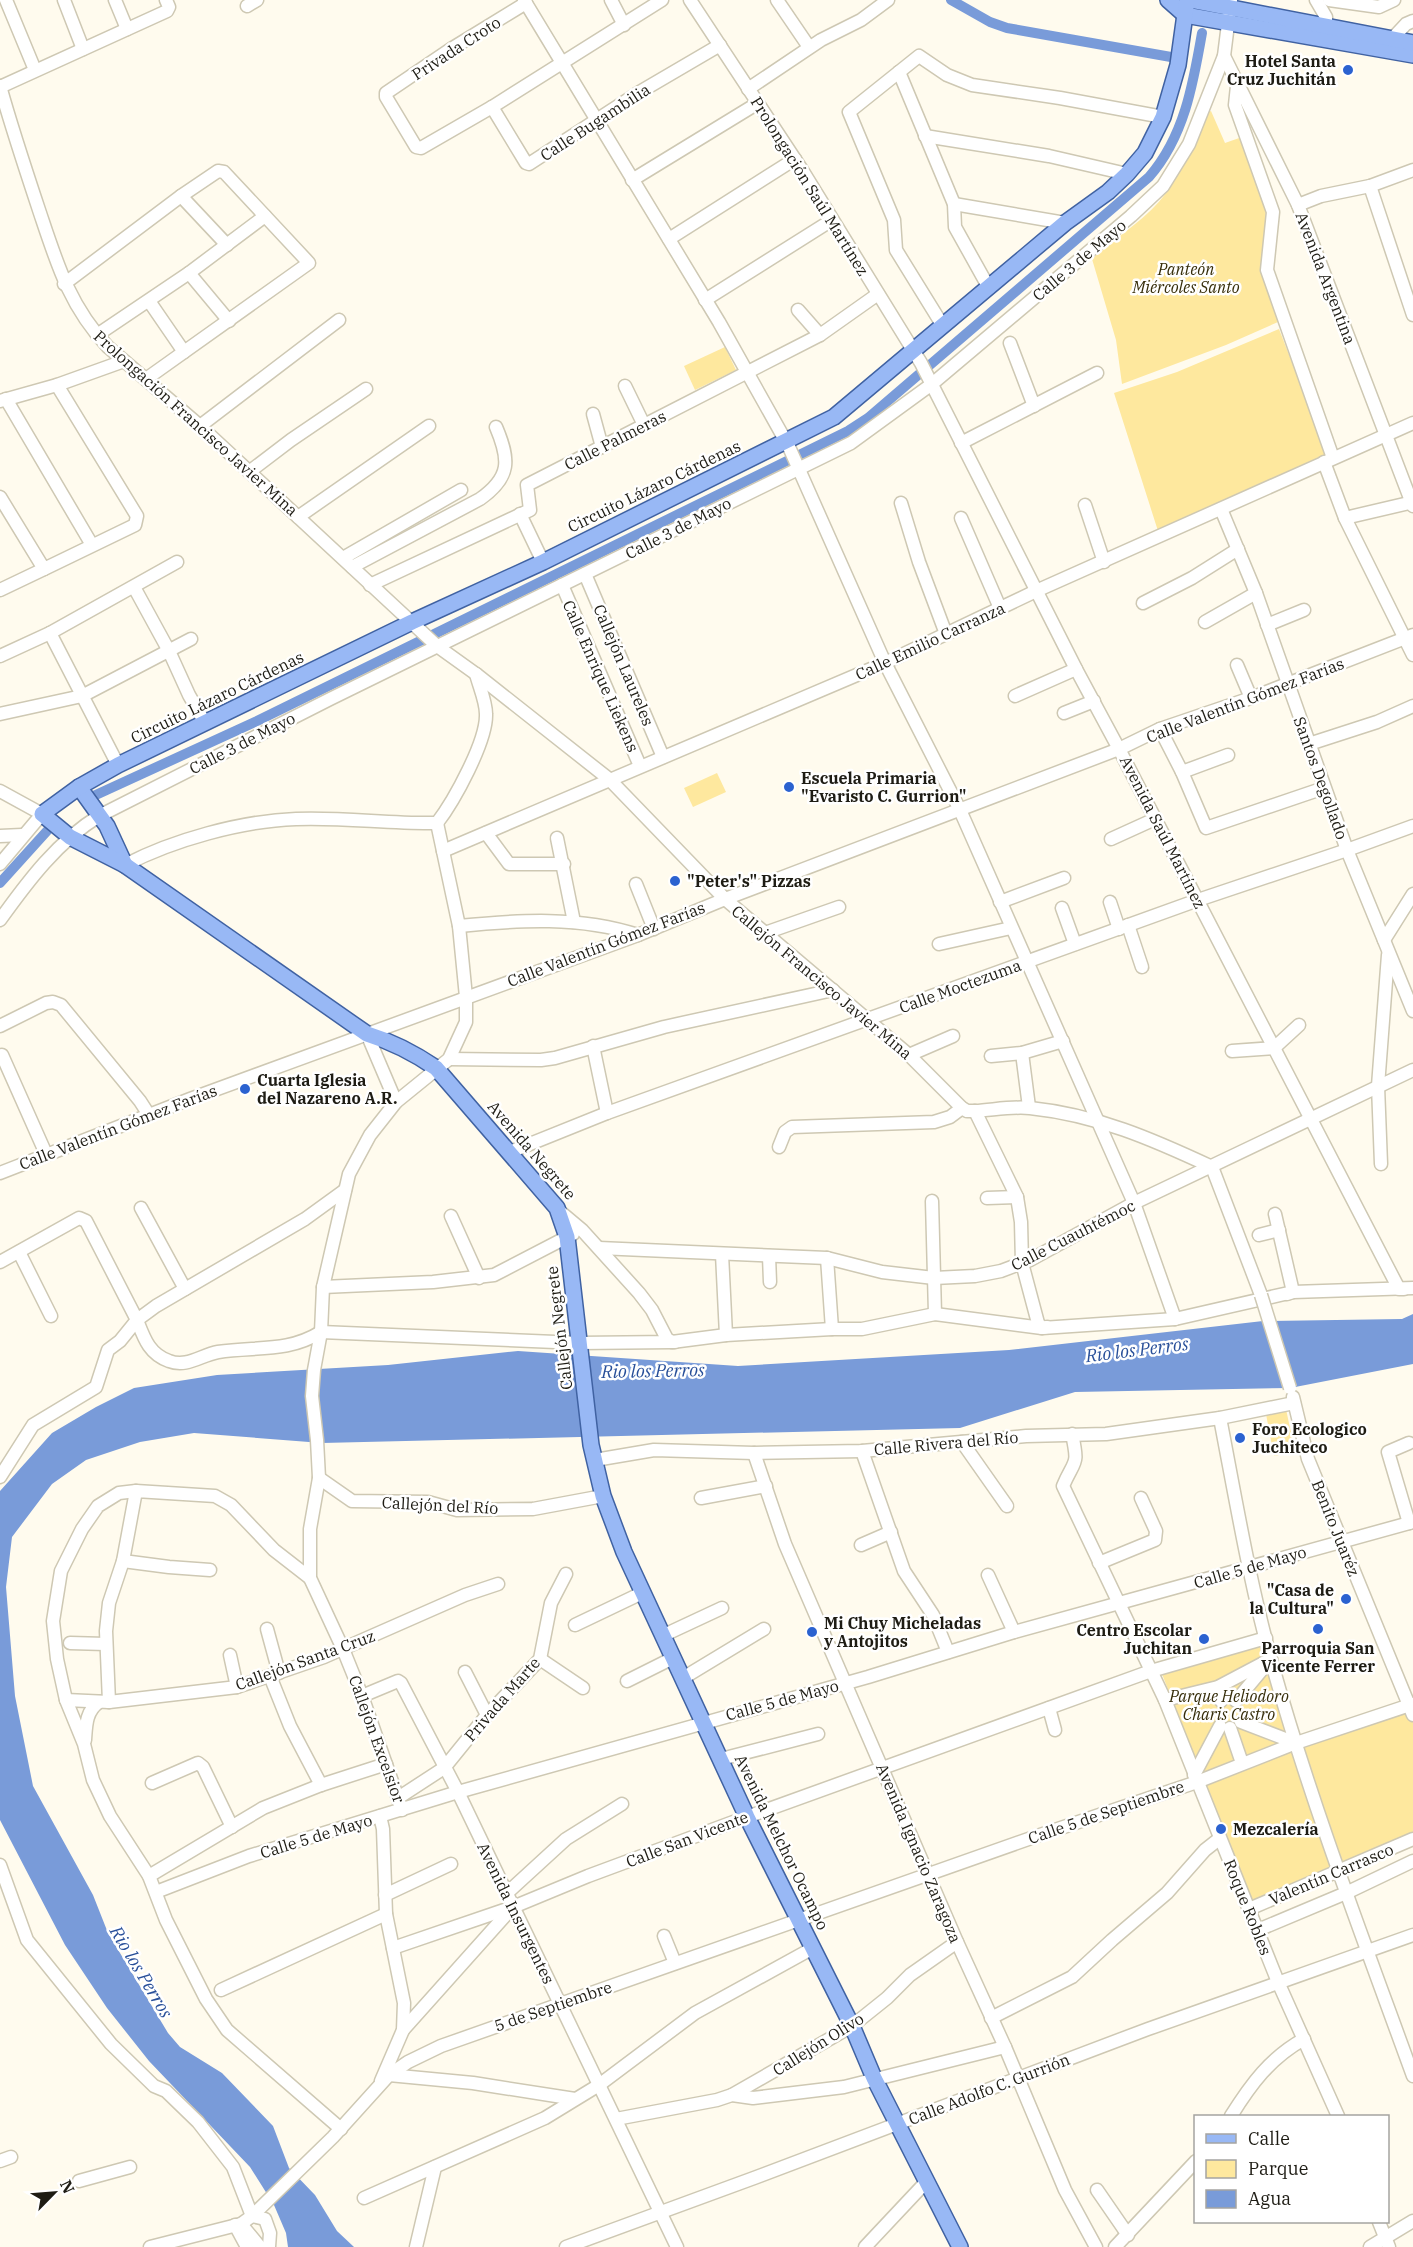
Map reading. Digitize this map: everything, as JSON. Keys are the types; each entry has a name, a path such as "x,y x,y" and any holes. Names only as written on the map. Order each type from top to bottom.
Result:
{"main road":[{"path":"1168,0 1192,7 1228,11 1413,55"},
{"name":"Circuito Lázaro Cárdenas","path":"42,814 79,787 118,765 417,626 543,562 788,444 834,417 917,356 943,326 1127,174 1144,153 1163,117 1192,7"},
{"path":"1326,33 1413,43"},
{"path":"79,787 107,826 125,865"},
{"name":"Avenida Negrete","path":"42,814 70,837 125,865 367,1034 391,1041 436,1068 557,1209"},
{"name":"Callejón Negrete","path":"557,1209 567,1236 591,1445"},
{"name":"Avenida Melchor Ocampo","path":"591,1445 603,1496 642,1593 704,1721 747,1817 852,2026 874,2078 960,2247"}],"street":[{"path":"6,0 35,70"},
{"path":"64,0 83,49"},
{"path":"115,0 127,30"},
{"path":"0,86 167,11 169,7 166,0"},
{"path":"611,0 624,25"},
{"path":"492,107 662,0"},
{"name":"Prolongación Saúl Martínez","path":"690,0 795,159 929,379"},
{"path":"777,0 809,47"},
{"path":"748,88 809,47 861,20 888,0"},
{"path":"1316,0 1326,17 1326,33"},
{"path":"1329,0 1380,7 1394,0"},
{"path":"525,2 669,239 788,444 885,663 960,810 1063,1041 1134,1203 1175,1319"},
{"name":"Privada Croto","path":"492,107 421,148 416,147 386,97 386,93 525,2"},
{"name":"Calle 3 de Mayo","path":"0,920 30,879 70,837 99,816 435,644 585,574 798,465 851,443 1131,216 1163,186 1189,144 1224,56 1228,11"},
{"path":"1392,39 1406,24 1413,21"},
{"name":"Calle Bugambilia","path":"492,107 526,163 530,164 720,45"},
{"path":"943,326 896,250 894,220 849,112 919,56 947,75 972,85 1163,117"},
{"name":"Avenida Argentina","path":"1224,56 1298,205 1412,503"},
{"path":"899,72 954,204 955,227 988,288"},
{"path":"1237,85 1235,105 1273,212 1267,270 1345,518 1408,637 1413,655"},
{"name":"Prolongación Francisco Javier Mina","path":"0,86 64,284 79,312 97,335 124,362 200,426 435,644"},
{"path":"632,180 758,103"},
{"path":"925,136 1049,156 1127,174"},
{"path":"669,239 795,159"},
{"path":"1298,205 1321,196 1370,186 1413,170"},
{"path":"64,284 218,171 224,172 309,265 146,379"},
{"path":"1370,186 1413,315"},
{"path":"181,196 227,244"},
{"path":"954,204 1065,223"},
{"path":"97,335 189,273 265,216"},
{"path":"705,300 832,220"},
{"path":"189,273 229,321"},
{"name":"Calle Palmeras","path":"520,514 530,510 531,506 526,485 820,335 878,294"},
{"path":"149,301 184,352"},
{"path":"798,310 820,335"},
{"path":"200,426 339,320"},
{"path":"1010,343 1034,406"},
{"path":"92,545 3,400 57,385 124,362"},
{"path":"961,442 1097,373"},
{"name":"Avenida Saúl Martínez","path":"929,379 1076,669 1399,1289"},
{"path":"0,590 135,525 137,516 57,385"},
{"path":"625,386 644,425"},
{"path":"249,472 366,389"},
{"path":"593,414 602,447"},
{"name":"Calle Emilio Carranza","path":"443,851 885,663 1036,591 1413,423"},
{"path":"298,517 429,426"},
{"path":"347,562 480,499 496,488 504,471 505,449 496,427"},
{"path":"347,562 461,490"},
{"path":"0,497 44,568"},
{"path":"901,502 919,562 946,634"},
{"path":"1345,518 1412,503"},
{"path":"1085,505 1104,562"},
{"name":"Santos Degollado","path":"1221,509 1256,593 1347,850 1413,1011"},
{"path":"370,585 520,514 543,562"},
{"path":"961,518 1000,609"},
{"path":"1143,603 1192,578 1238,549"},
{"path":"0,656 50,633 177,562"},
{"name":"Callejón Laureles","path":"585,574 663,757"},
{"name":"Calle Enrique Liekens","path":"562,585 640,766"},
{"path":"135,587 205,723"},
{"path":"1205,622 1256,593"},
{"path":"1267,626 1304,610"},
{"path":"50,633 118,765"},
{"name":"Calle Valentín Gómez Farías","path":"0,1173 466,997 654,929 725,899 1119,749 1160,729 1287,685 1408,637"},
{"path":"0,714 82,696 191,639"},
{"name":"Callejón Francisco Javier Mina","path":"435,644 609,779 725,899 909,1054 962,1108"},
{"path":"1237,665 1251,698"},
{"path":"1015,696 1076,669"},
{"path":"476,674 486,712 485,730 453,802 437,823 459,926 466,997 466,1022 449,1059 541,1060 555,1058 664,1027 833,990"},
{"path":"1064,713 1094,701"},
{"path":"1309,744 1377,722 1413,706"},
{"path":"1160,729 1182,772 1206,828 1324,788"},
{"path":"1182,772 1228,755"},
{"path":"0,791 42,814"},
{"name":"Circuito Lázaro Cárdenas","path":"0,864 42,814"},
{"path":"125,865 144,856 248,823 297,819 408,824 437,823"},
{"path":"1111,839 1155,819"},
{"name":"Calle Moctezuma","path":"510,1152 608,1113 1075,944 1413,826"},
{"path":"486,832 509,864 564,864"},
{"path":"0,836 22,836"},
{"path":"557,838 574,922"},
{"path":"1000,902 1064,878"},
{"path":"636,884 654,929"},
{"path":"1381,1164 1378,1086 1386,945 1413,894"},
{"path":"1110,902 1142,967"},
{"path":"765,933 839,907"},
{"path":"1062,908 1075,944"},
{"path":"459,926 519,920 574,922 619,929 638,935"},
{"path":"939,944 1011,928"},
{"path":"0,1026 46,1003 53,1002 61,1005 140,1101 149,1116"},
{"path":"1232,1051 1274,1048 1299,1025"},
{"path":"367,1034 396,1102"},
{"path":"909,1054 953,1036"},
{"path":"991,1056 1022,1053 1063,1041"},
{"path":"593,1046 608,1113"},
{"path":"1022,1053 1029,1107"},
{"path":"2,1055 46,1154"},
{"name":"Callejón Excelsior","path":"402,1810 362,1696 310,1578 310,1529 319,1478 312,1396 321,1332 322,1287 345,1190 361,1150 396,1102 449,1059"},
{"name":"Calle Cuauhtémoc","path":"598,1248 827,1258 882,1272 934,1278 975,1276 1001,1271 1022,1263 1134,1203 1413,1070"},
{"path":"779,1148 785,1132 792,1127 934,1122 950,1117 962,1108 975,1111 1029,1107 1096,1119 1157,1141 1212,1167"},
{"path":"975,1111 1017,1197 1021,1222 1022,1263 1038,1323 1042,1328"},
{"name":"Benito Juaréz","path":"1212,1167 1261,1295 1290,1388 1308,1459 1412,1709"},
{"path":"0,1477 33,1425 96,1387 108,1350 120,1341 137,1320 185,1288 305,1219 345,1190"},
{"path":"987,1198 1017,1197"},
{"path":"932,1201 935,1314"},
{"path":"141,1208 185,1288"},
{"name":"Avenida Negrete","path":"557,1209 582,1230 639,1293 652,1310 667,1339 672,1342"},
{"path":"1275,1214 1293,1292"},
{"path":"451,1216 479,1278"},
{"path":"0,1262 79,1218 86,1221 137,1320 148,1348 170,1362 188,1363 216,1352 285,1347 306,1341 321,1332 579,1343 672,1342 726,1335 862,1329 935,1314 1042,1328 1175,1319 1293,1292 1413,1288"},
{"path":"322,1287 479,1278 505,1271 582,1230"},
{"path":"1259,1235 1279,1230"},
{"path":"19,1252 51,1317"},
{"path":"722,1254 726,1335"},
{"path":"769,1256 770,1282"},
{"path":"827,1258 832,1329"},
{"name":"Calle Rivera del Río","path":"595,1460 654,1450 754,1453 862,1451 1026,1436 1106,1434 1220,1418 1294,1403"},
{"path":"1220,1418 1249,1567 1271,1659 1338,1872 1413,2076"},
{"name":"Roque Robles","path":"1072,1434 1077,1457 1076,1463 1063,1486 1165,1700 1278,1982 1338,2115"},
{"path":"962,1442 1007,1506"},
{"path":"1409,1443 1388,1452 1411,1523"},
{"path":"862,1451 904,1571 933,1615 948,1652"},
{"name":"Avenida Ignacio Zaragoza","path":"754,1453 785,1544 957,1942 1005,2047 1065,2190 1096,2247"},
{"name":"Callejón del Río","path":"319,1478 352,1502 428,1502 457,1510 533,1509 603,1496"},
{"path":"701,1498 766,1486"},
{"path":"310,1578 274,1550 231,1505 215,1496 136,1491 119,1493 98,1506 82,1529 61,1571 52,1621 66,1700 84,1744 93,1780 110,1816 149,1876 186,1963 206,1999 227,2030 337,2133"},
{"path":"84,1744 86,1720 93,1706 104,1702 109,1603 123,1561 136,1491"},
{"path":"1099,1563 1155,1540 1156,1531 1141,1498"},
{"name":"Calle 5 de Mayo","path":"156,1892 249,1856 458,1792 704,1721 846,1683 1014,1632 1411,1523"},
{"path":"861,1545 891,1532"},
{"path":"123,1561 210,1570"},
{"name":"Privada Marte","path":"398,1798 444,1768 487,1715 540,1659 551,1603 566,1574"},
{"path":"988,1575 1014,1632"},
{"name":"Callejón Santa Cruz","path":"66,1700 104,1702 237,1687 343,1649 475,1590 498,1584"},
{"path":"575,1625 642,1593"},
{"path":"663,1636 722,1608"},
{"path":"267,1629 275,1675 291,1726 321,1785"},
{"path":"683,1678 764,1629"},
{"name":"Calle San Vicente","path":"393,1948 513,1907 588,1876 747,1817 1151,1671 1266,1638"},
{"path":"70,1642 106,1644"},
{"path":"230,1655 237,1687"},
{"path":"627,1681 673,1658"},
{"path":"540,1659 583,1688"},
{"path":"1165,1700 1218,1687 1271,1659"},
{"path":"1236,1701 1271,1659"},
{"path":"465,1672 487,1715"},
{"name":"Avenida Insurgentes","path":"362,1696 398,1681 401,1683 458,1792 677,2247"},
{"path":"1218,1687 1221,1701"},
{"path":"1049,1708 1055,1730"},
{"name":"Calle 5 de Septiembre","path":"800,1920 1296,1743 1412,1709"},
{"path":"1230,1725 1296,1743"},
{"path":"1195,1778 1230,1725"},
{"path":"1230,1725 1242,1763"},
{"path":"721,1759 818,1734"},
{"path":"152,1783 198,1763 203,1767 232,1827"},
{"path":"149,1876 263,1808 321,1785 386,1764"},
{"path":"507,1893 566,1839 622,1804"},
{"name":"Callejón Excelsior","path":"379,2085 403,2030 404,2003 386,1914 380,1816"},
{"path":"991,2018 1072,1977 1167,1893 1205,1850 1220,1839"},
{"name":"Valentín Carrasco","path":"1249,1909 1413,1839"},
{"name":"Valentín Carrasco","path":"1258,1930 1346,1893 1413,1861"},
{"path":"385,1895 451,1864"},
{"path":"0,1867 27,1940 111,2044 154,2086 166,2091 198,2121 233,2167 252,2216 265,2220 270,2233 269,2247"},
{"path":"403,2030 513,1907"},
{"path":"221,1990 386,1914"},
{"name":"5 de Septiembre","path":"238,2225 252,2216 337,2133 389,2075 408,2062 441,2046 800,1920"},
{"name":"Calle Adolfo C. Gurrión","path":"566,2247 592,2242 660,2213 1064,2060 1413,1935"},
{"path":"664,1936 675,1963"},
{"name":"Callejón Olivo","path":"732,2095 852,2026 887,1998 910,1974 957,1942"},
{"path":"364,2198 545,2118 599,2085 695,2013 813,1948"},
{"path":"1232,2115 1251,2083 1266,2067 1287,2048 1304,2038"},
{"path":"616,2118 717,2100 732,2095 753,2098 844,2087 1005,2047"},
{"path":"389,2075 472,2083 575,2099"},
{"path":"1115,2247 1194,2163"},
{"path":"79,2181 130,2167"},
{"path":"416,2247 435,2167"},
{"path":"865,2247 927,2181"},
{"path":"1097,2190 1128,2235"},
{"path":"1370,2247 1387,2243 1413,2222"},
{"path":"1379,2223 1387,2243"},
{"path":"150,2247 238,2225"},
{"path":"238,2225 247,2247"},
{"path":"238,2225 260,2247"}],"green space":[{"name":"Panteón Miércoles Santo","path":"1211,111 1225,143 1242,137 1266,210 1263,265 1278,322 1226,345 1122,384 1116,340 1092,259 1141,220 1166,193 1183,164 1206,113"},
{"name":"Panteón Miércoles Santo","path":"1279,329 1328,455 1158,531 1114,393 1177,372"},
{"path":"725,347 736,370 695,390 684,366"},
{"path":"717,773 726,792 693,807 684,788"},
{"path":"1286,1409 1295,1452 1274,1456 1266,1414"},
{"name":"Parque Heliodoro Charis Castro","path":"1265,1640 1296,1743 1408,1705 1413,1715 1413,1840 1249,1909 1201,1774 1162,1674"}],"water":[{"name":"Rio los Perros","path":"1413,1314 1413,1364 1290,1388 1075,1392 960,1428 322,1443 194,1433 140,1442 86,1460 52,1484 12,1537 6,1587 15,1696 33,1786 93,1895 108,1933 168,2033 180,2047 222,2073 273,2126 289,2168 315,2195 337,2231 354,2247 288,2247 286,2233 274,2205 250,2167 149,2061 107,2008 65,1945 0,1820 0,1491 52,1433 134,1388 217,1375 388,1365 518,1351 738,1366 1009,1350 1263,1321 1402,1319"}],"waterway":[{"path":"951,0 990,22 1007,28 1171,57"},
{"path":"87,799 257,721 848,431 868,418 1149,177 1171,145 1179,128 1191,91 1202,33"},
{"path":"0,883 47,831"}],"place":[{"name":"Hotel Santa Cruz Juchitán","path":"1348,70"},
{"name":"Escuela Primaria \"Evaristo C. Gurrion\"","path":"789,787"},
{"name":"\"Peter's\" Pizzas","path":"675,881"},
{"name":"Cuarta Iglesia del Nazareno A.R.","path":"245,1089"},
{"name":"Foro Ecologico Juchiteco","path":"1240,1438"},
{"name":"\"Casa de la Cultura\"","path":"1346,1599"},
{"name":"Parroquia San Vicente Ferrer","path":"1318,1629"},
{"name":"Mi Chuy Micheladas y Antojitos","path":"812,1632"},
{"name":"Centro Escolar Juchitan","path":"1204,1639"},
{"name":"Mezcalería","path":"1221,1829"}]}
